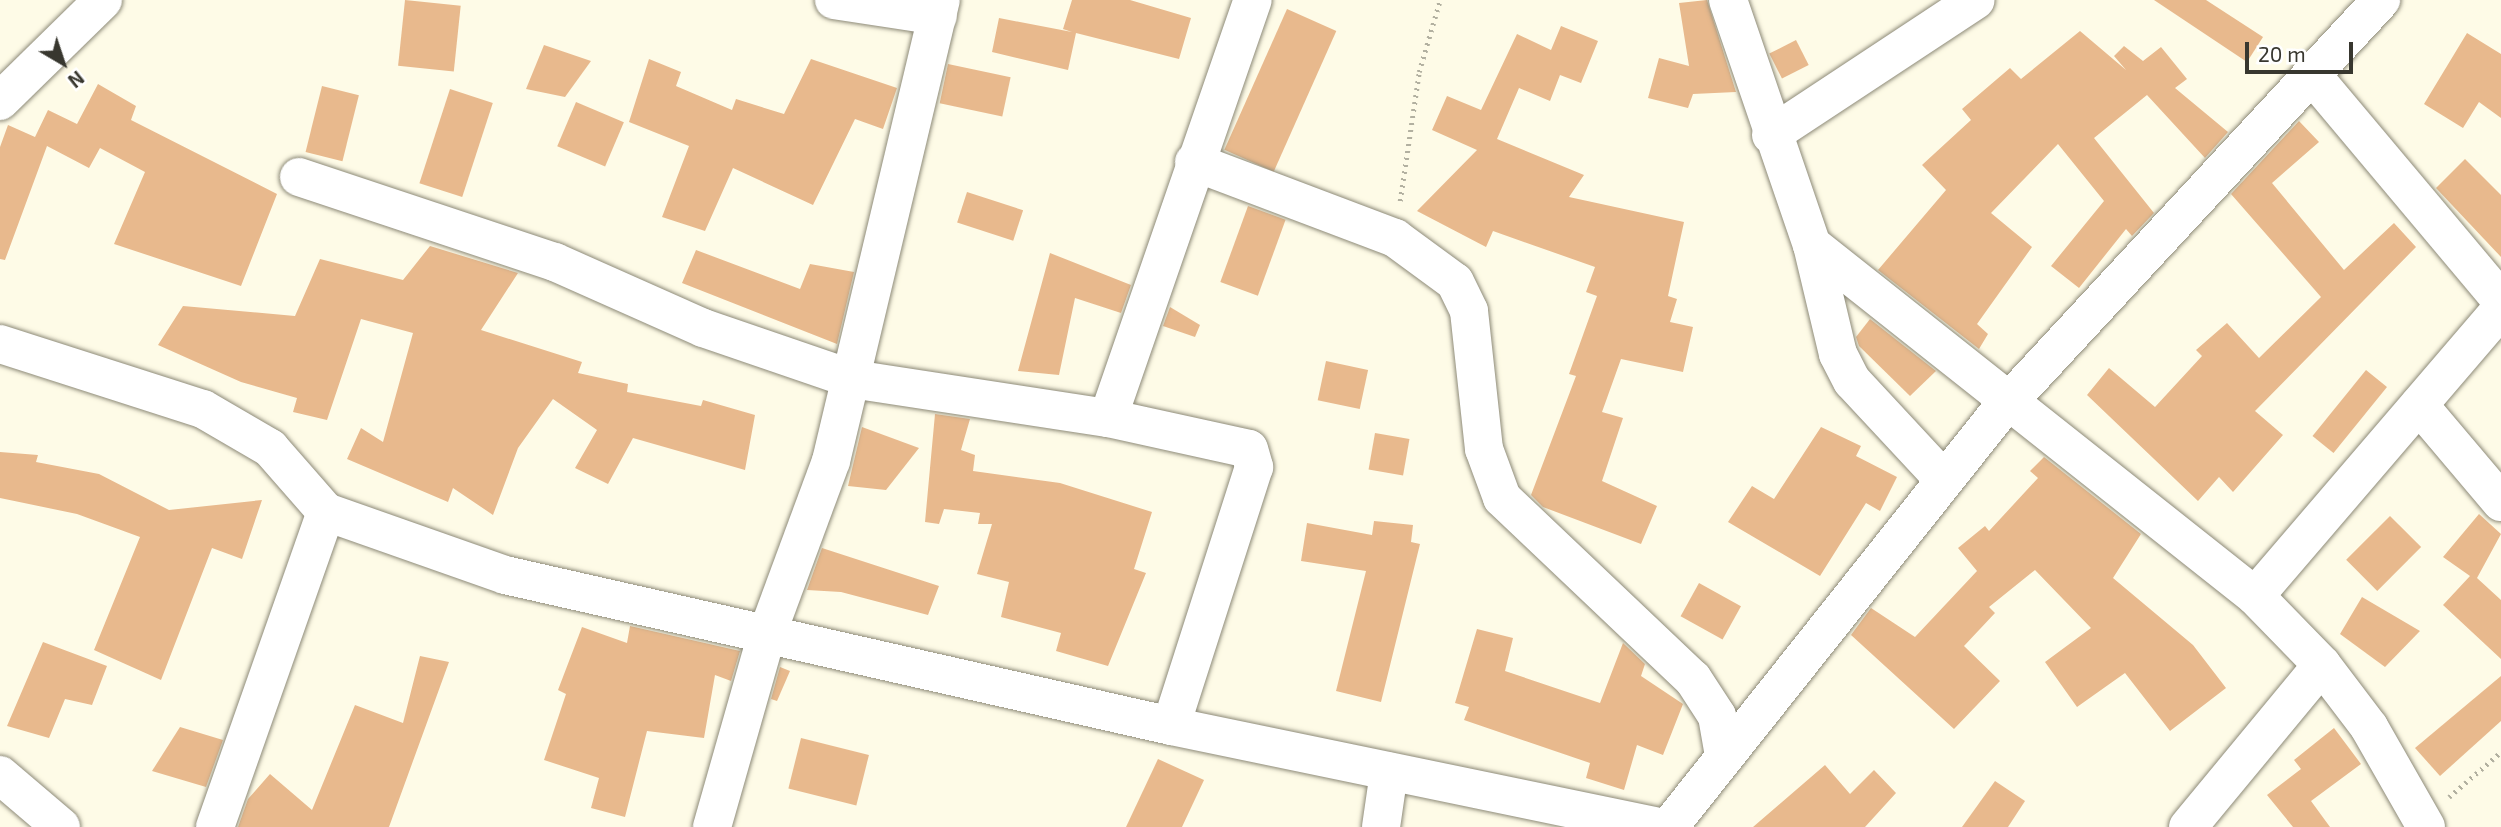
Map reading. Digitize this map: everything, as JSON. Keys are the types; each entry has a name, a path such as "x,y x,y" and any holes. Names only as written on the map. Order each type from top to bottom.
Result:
{"street":[{"path":"0,101 103,0"},
{"path":"712,827 767,634 812,525 852,379 940,8 834,0"},
{"path":"1108,418 1194,162 1253,0"},
{"path":"1728,0 1771,135 1812,245 1838,354 1852,381 1943,479"},
{"path":"1771,135 1976,0"},
{"path":"1669,827 1943,479 2011,401 2381,0"},
{"path":"2312,75 2501,300"},
{"path":"1194,162 1395,238 1455,282 1465,297 1484,449 1502,498 1693,679 1717,716 1724,755"},
{"path":"299,177 555,262 703,328 852,379 1108,418 1238,443 1254,456 1171,726"},
{"path":"1812,245 2255,596 2322,665 2369,727 2424,824"},
{"path":"2255,596 2501,309"},
{"path":"0,344 230,422 270,448 326,512 505,575 1171,726 1660,827"},
{"path":"2418,405 2501,502"},
{"path":"215,827 326,512"},
{"path":"2189,827 2322,665"},
{"path":"1381,827 1389,772"},
{"path":"0,775 61,827"}],"path":[{"path":"1395,238 1419,72 1440,0"},
{"path":"2424,824 2501,751"}],"building":[{"path":"405,0 461,6 454,71 398,66"},
{"path":"1072,0 1130,0 1191,18 1179,59 1076,33 1068,70 992,52 999,18 1072,32 1063,29"},
{"path":"1707,0 1736,92 1693,94 1688,108 1648,98 1659,58 1689,66 1679,3"},
{"path":"2154,0 2206,0 2263,37 2247,62"},
{"path":"1287,9 1336,31 1274,172 1224,150"},
{"path":"1561,26 1598,41 1581,83 1560,75 1550,101 1519,88 1497,139 1584,175 1569,197 1684,222 1668,296 1677,299 1670,322 1693,327 1683,372 1621,359 1602,412 1623,418 1602,481 1657,506 1641,544 1543,507 1531,495 1576,376 1569,374 1597,296 1586,292 1595,267 1493,231 1486,247 1417,211 1477,150 1432,130 1447,96 1481,110 1517,34 1551,50"},
{"path":"2080,31 2126,70 2114,56 2124,46 2143,61 2161,47 2187,79 2175,88 2228,132 2205,158 2147,95 2094,138 2154,213 2132,236 2126,229 2079,288 2051,266 2104,201 2058,144 1991,213 2032,247 1977,324 1988,334 1979,349 1878,270 1946,190 1922,165 1971,120 1962,109 2010,68 2021,79"},
{"path":"2467,33 2501,54 2501,118 2479,102 2463,128 2424,104"},
{"path":"1796,40 1809,65 1782,79 1769,54"},
{"path":"544,45 591,61 565,97 526,89"},
{"path":"649,59 681,72 676,86 732,110 736,99 784,114 811,59 897,88 883,129 855,119 813,205 733,168 705,231 662,217 689,146 629,122"},
{"path":"948,64 1011,77 1002,116 940,103"},
{"path":"98,84 136,106 131,120 277,194 241,286 114,244 145,172 100,148 89,168 47,146 5,260 0,259 0,147 8,125 35,137 48,110 77,124"},
{"path":"322,86 359,95 342,161 306,152"},
{"path":"450,89 493,103 462,197 419,183"},
{"path":"576,102 624,122 605,167 557,146"},
{"path":"2299,121 2319,142 2272,183 2344,270 2394,223 2416,247 2255,411 2283,435 2233,492 2219,477 2198,501 2087,395 2109,368 2155,407 2202,356 2196,350 2227,323 2259,358 2321,297 2231,194"},
{"path":"2465,159 2501,195 2501,257 2436,188"},
{"path":"967,192 1023,210 1013,241 957,222"},
{"path":"1248,206 1286,220 1258,296 1220,282"},
{"path":"430,246 518,273 481,330 582,362 578,373 628,384 627,392 701,406 703,400 755,415 745,470 633,438 608,484 575,468 597,430 553,399 518,448 493,515 453,488 448,502 347,459 361,428 383,442 413,333 361,319 327,420 293,412 297,398 241,382 158,345 183,306 295,316 320,259 403,280"},
{"path":"696,250 800,289 810,264 854,272 837,344 682,283"},
{"path":"1050,253 1131,285 1121,313 1075,298 1059,375 1018,371"},
{"path":"1170,307 1200,325 1195,337 1163,326"},
{"path":"1870,319 1936,371 1910,396 1859,346 1856,337"},
{"path":"1326,361 1368,370 1360,409 1318,400"},
{"path":"2366,370 2387,387 2333,453 2313,436"},
{"path":"935,414 970,419 961,450 975,455 973,471 1060,483 1152,512 1134,569 1146,573 1108,666 1056,651 1061,633 1001,617 1009,582 977,574 992,524 978,524 980,513 944,509 939,524 925,522"},
{"path":"862,427 919,448 886,490 848,486"},
{"path":"1821,427 1861,446 1856,456 1897,477 1880,511 1866,503 1820,576 1728,522 1752,486 1774,499"},
{"path":"1375,433 1409,439 1403,476 1369,469"},
{"path":"0,452 38,455 36,462 99,474 169,510 262,500 242,559 212,548 161,680 94,650 140,537 77,514 0,498"},
{"path":"2044,457 2141,534 2113,578 2193,645 2226,688 2170,731 2125,673 2077,707 2045,662 2091,628 2035,570 1989,607 1995,613 1964,646 2000,681 1954,729 1851,635 1871,608 1915,637 1977,571 1958,548 1985,526 1989,531 2038,478 2030,471"},
{"path":"2479,514 2501,534 2477,578 2501,600 2501,659 2443,605 2470,576 2443,557"},
{"path":"2390,516 2421,547 2377,591 2346,560"},
{"path":"1374,521 1413,525 1411,542 1420,544 1381,702 1336,691 1366,571 1301,561 1307,523 1372,535"},
{"path":"822,548 939,586 928,615 841,592 807,590"},
{"path":"1699,583 1741,606 1723,640 1681,616"},
{"path":"2362,597 2420,631 2385,667 2340,634"},
{"path":"630,626 740,651 731,681 715,675 704,738 647,731 625,817 591,808 599,778 544,760 566,694 558,690 582,627 627,643"},
{"path":"1477,629 1513,638 1505,671 1600,703 1623,643 1645,664 1641,676 1683,704 1663,755 1637,745 1624,790 1586,778 1590,763 1464,720 1469,707 1455,703"},
{"path":"43,642 107,666 92,705 65,699 49,738 7,726"},
{"path":"420,656 449,662 389,827 238,827 248,799 270,774 312,810 355,705 403,723"},
{"path":"780,667 790,671 777,701 771,699"},
{"path":"2501,676 2501,721 2440,776 2415,748"},
{"path":"180,727 223,740 206,787 152,771"},
{"path":"2334,728 2361,764 2311,801 2330,827 2293,827 2267,795 2301,769 2294,760"},
{"path":"801,738 869,755 856,805 788,788"},
{"path":"1158,759 1204,780 1182,827 1126,827"},
{"path":"1825,765 1850,794 1874,770 1896,793 1865,827 1753,827"},
{"path":"1995,781 2025,801 2008,827 1962,827"}]}
